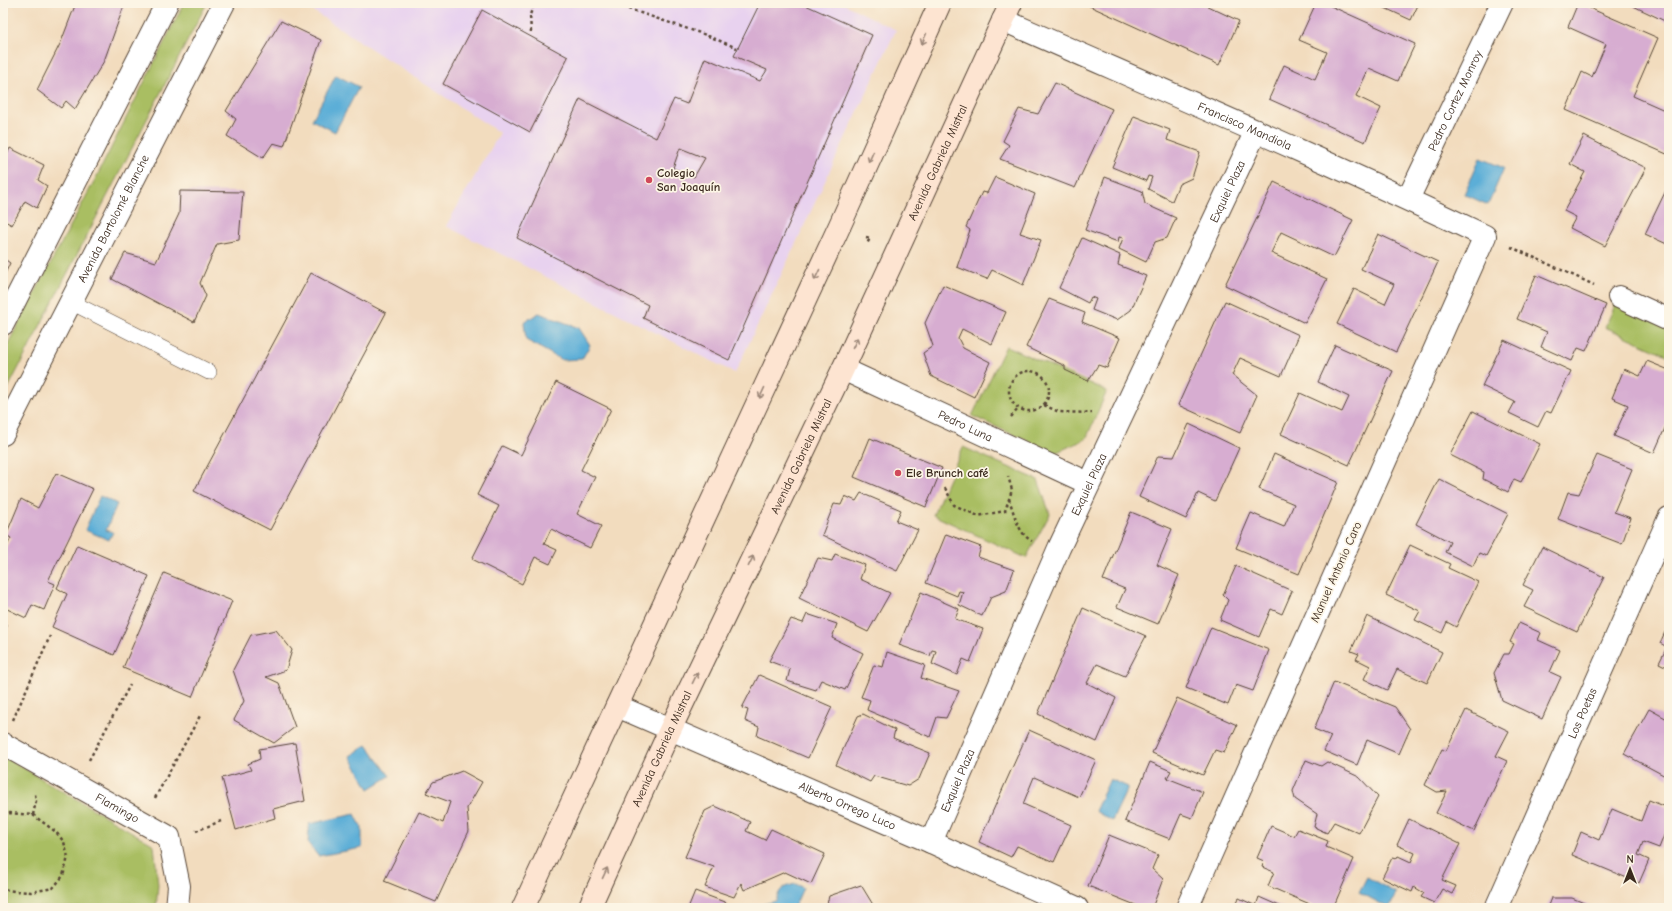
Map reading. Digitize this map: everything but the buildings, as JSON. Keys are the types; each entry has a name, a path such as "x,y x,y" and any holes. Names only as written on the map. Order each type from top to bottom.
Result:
{"main road":[{"path":"523,908 840,225 940,3"},
{"name":"Avenida Gabriela Mistral","path":"589,908 670,730 843,369 1007,12"}],"street":[{"path":"3,324 167,3"},
{"name":"Avenida Bartolomé Blanche","path":"3,434 224,3"},
{"name":"Pedro Cortez Monroy","path":"1408,199 1502,3"},
{"name":"Francisco Mandiola","path":"1007,12 1256,131 1408,199 1485,236"},
{"name":"Exquiel Plaza","path":"931,842 1058,548 1256,131"},
{"name":"Manuel Antonio Caro","path":"1187,908 1485,236"},
{"path":"1619,297 1669,320"},
{"name":"Pedro Luna","path":"843,369 1088,483"},
{"name":"Los Poetas","path":"1496,908 1669,518"},
{"name":"Alberto Orrego Luco","path":"617,706 931,842 1077,908"},
{"name":"Flamingo","path":"3,744 169,837 179,886 177,908"}],"lane":[{"path":"71,302 209,372"}],"path":[{"path":"531,32 530,15 534,3"},
{"path":"611,3 706,35 737,48"},
{"path":"840,225 870,238 867,246"},
{"path":"1485,236 1619,297"},
{"path":"1031,371 1042,376 1049,387 1050,393 1044,405 1032,411 1025,411 1019,408 1010,398 1010,384 1024,372 1031,371"},
{"path":"1044,405 1058,412 1122,413"},
{"path":"944,488 954,505 978,516 1004,511 1012,490 994,439"},
{"path":"1009,498 1018,523 1028,539 1046,548 1058,548"},
{"path":"3,633 8,622"},
{"path":"12,721 50,636"},
{"path":"75,784 130,685"},
{"path":"141,821 201,714"},
{"path":"3,814 10,813 33,815 56,832 64,842 68,857 63,876 53,888 31,892 3,889"}],"shaded area":[{"name":"Colegio San Joaquín","path":"301,3 842,3 896,30 735,373 446,226 500,133"}],"green space":[{"path":"184,3 207,3 3,398 3,353 99,172"},
{"path":"1619,297 1669,320 1669,356 1605,327"},
{"path":"1006,346 1107,391 1086,439 1055,453 972,416"},
{"path":"963,447 1038,480 1050,514 1026,558 933,515"},
{"path":"3,756 154,845 158,885 156,908 3,908"}],"water":[{"path":"336,75 359,87 335,132 312,120"},
{"path":"1480,158 1504,168 1488,205 1464,194"},
{"path":"539,313 579,328 590,345 582,359 562,360 526,340 524,322"},
{"path":"100,496 117,504 106,530 113,532 109,540 85,530"},
{"path":"367,745 390,776 369,789 350,756"},
{"path":"1110,779 1128,787 1112,821 1095,811"},
{"path":"355,814 362,828 362,848 318,856 308,843 309,824"},
{"path":"1367,877 1396,893 1389,908 1359,892"},
{"path":"796,884 803,888 794,908 770,908 764,904 776,901 782,889"}],"place":[{"name":"Colegio San Joaquín","path":"649,180"},
{"name":"Ele Brunch café","path":"898,473"}]}
